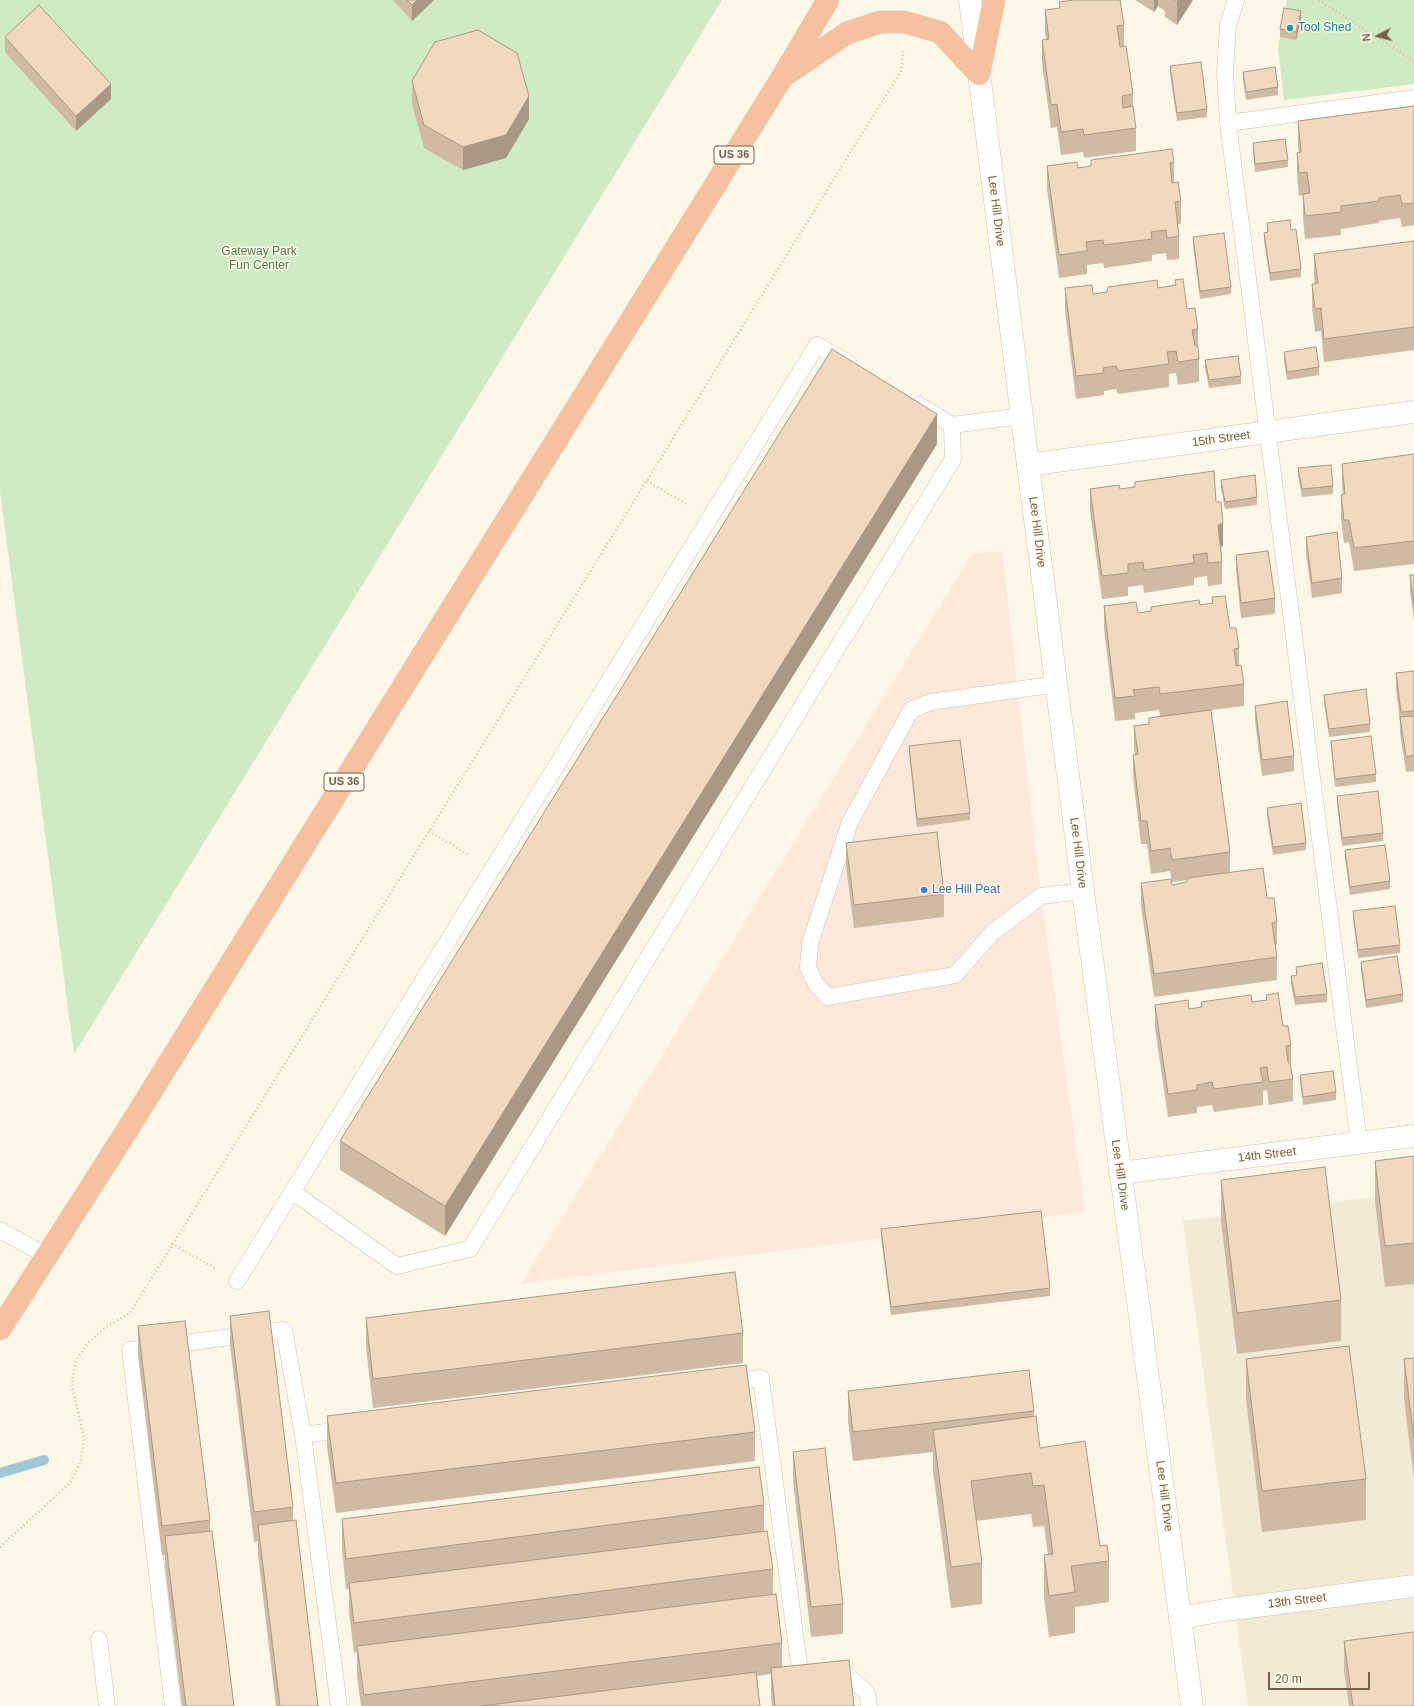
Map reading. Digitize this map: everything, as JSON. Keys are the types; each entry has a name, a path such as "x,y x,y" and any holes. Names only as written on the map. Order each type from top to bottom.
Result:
{"highway":[{"name":"US 36","path":"0,1329 126,1132 783,76 828,0"},
{"path":"979,74 994,0"},
{"path":"783,76 847,33 880,22 911,23 940,32 979,74"}],"street":[{"name":"Lee Hill Drive","path":"970,0 1056,684 1192,1706"},
{"name":"15th Street","path":"1028,464 1269,433 1414,412"},
{"name":"14th Street","path":"1120,1173 1414,1136"},
{"name":"13th Street","path":"1180,1618 1224,1610 1414,1586"}],"lane":[{"path":"1236,0 1228,25 1225,73 1228,123 1359,1143"},
{"path":"1228,123 1414,98"},
{"path":"237,1281 817,345 864,373"},
{"path":"905,397 952,425 1022,416"},
{"path":"293,1192 397,1266 470,1249 953,459 952,425"},
{"path":"1056,684 931,702 912,710 850,822 810,944 808,968 816,984 828,997 955,975 992,932 1041,896 1083,891"},
{"path":"0,1230 47,1256"},
{"path":"173,1706 130,1350 284,1330 303,1435 340,1706"},
{"path":"714,1384 761,1378 801,1679 844,1672 867,1693 869,1706"},
{"path":"303,1435 366,1427"},
{"path":"99,1639 107,1706"}],"path":[{"path":"1319,0 1414,61"},
{"path":"0,1547 70,1483 81,1461 84,1438 72,1385 76,1360 88,1343 106,1327 130,1313 901,71 903,50"},
{"path":"647,481 710,518"},
{"path":"429,831 492,870"},
{"path":"172,1244 237,1281"}],"shaded area":[{"path":"1002,551 1041,896 1085,1212 521,1284 972,554"},
{"path":"1414,1192 1414,1706 1248,1706 1183,1221"}],"green space":[{"name":"Gateway Park Fun Center","path":"0,0 722,0 74,1054 0,491"},
{"path":"1287,0 1414,0 1414,84 1284,100 1278,48"}],"building":[{"path":"407,0 417,0 412,5"},
{"path":"1074,0 1120,0 1124,25 1117,26 1120,47 1126,46 1133,94 1122,96 1123,108 1133,106 1136,128 1084,135 1083,129 1061,132 1057,104 1051,105 1042,40 1049,39 1045,10 1060,8 1059,2"},
{"path":"39,5 111,84 76,116 5,37"},
{"path":"1284,8 1301,11 1296,32 1280,29"},
{"path":"478,30 517,53 529,96 506,135 463,147 424,125 412,81 435,42"},
{"path":"1201,62 1207,109 1177,113 1170,66"},
{"path":"1275,67 1278,87 1246,92 1243,72"},
{"path":"1414,106 1414,203 1402,204 1400,195 1379,198 1379,201 1341,206 1341,212 1305,216 1303,194 1310,193 1307,172 1299,173 1297,153 1301,152 1298,121"},
{"path":"1285,139 1288,160 1255,164 1253,143"},
{"path":"1172,149 1174,163 1170,163 1172,183 1178,182 1181,201 1175,202 1179,236 1167,238 1166,230 1151,232 1152,239 1104,245 1103,240 1086,242 1087,251 1059,255 1047,166 1077,162 1078,168 1091,166 1091,160"},
{"path":"1290,220 1291,230 1296,229 1301,269 1270,273 1264,233 1268,232 1267,223"},
{"path":"1224,233 1231,287 1200,291 1193,237"},
{"path":"1414,241 1414,327 1324,339 1321,308 1315,309 1312,284 1318,283 1314,254"},
{"path":"1183,279 1187,309 1195,308 1198,329 1192,330 1195,346 1198,346 1199,359 1178,362 1176,351 1167,352 1169,364 1118,371 1116,366 1103,368 1104,373 1076,376 1065,288 1092,285 1093,294 1107,292 1108,287 1157,280 1158,288 1176,285 1175,280"},
{"path":"1316,347 1319,367 1287,372 1284,352"},
{"path":"832,349 937,414 445,1206 340,1141"},
{"path":"1238,356 1241,376 1209,380 1205,360"},
{"path":"1414,454 1414,541 1354,548 1349,520 1344,520 1341,495 1345,494 1342,464"},
{"path":"1331,465 1333,486 1302,489 1298,468"},
{"path":"1214,471 1216,502 1221,502 1223,523 1218,525 1222,562 1208,563 1207,553 1193,555 1194,563 1144,570 1143,562 1128,564 1128,573 1102,576 1090,489 1119,485 1120,489 1135,487 1135,482"},
{"path":"1255,475 1257,497 1225,502 1221,480"},
{"path":"1337,532 1342,578 1312,583 1306,537"},
{"path":"1268,551 1275,598 1241,603 1236,555"},
{"path":"1410,575 1414,575 1414,605"},
{"path":"1225,596 1230,628 1236,628 1239,648 1234,649 1236,666 1241,665 1244,684 1160,694 1159,687 1133,690 1135,696 1115,698 1104,606 1136,602 1138,613 1151,611 1151,607 1199,600 1200,605 1213,603 1212,597"},
{"path":"1414,671 1414,711 1401,712 1396,673"},
{"path":"1366,689 1370,724 1329,729 1324,695"},
{"path":"1287,701 1294,756 1262,760 1255,706"},
{"path":"1211,710 1230,852 1172,860 1170,848 1151,851 1147,821 1141,821 1133,755 1138,754 1134,726 1149,724 1149,718"},
{"path":"1414,716 1414,755 1406,757 1400,717"},
{"path":"1371,736 1376,774 1335,779 1331,741"},
{"path":"960,740 970,813 917,819 909,746"},
{"path":"1378,791 1383,833 1342,838 1337,796"},
{"path":"1301,803 1306,843 1273,847 1267,808"},
{"path":"937,832 944,894 854,905 846,843"},
{"path":"1385,845 1390,881 1350,887 1345,850"},
{"path":"1263,868 1267,898 1274,898 1277,922 1272,923 1277,957 1154,974 1141,883 1171,879 1172,885 1187,882 1188,878"},
{"path":"1395,906 1400,945 1358,950 1353,911"},
{"path":"1397,956 1403,994 1366,1000 1361,962"},
{"path":"1322,963 1327,994 1295,997 1291,976 1297,975 1296,967"},
{"path":"1278,993 1283,1026 1288,1026 1291,1045 1286,1046 1288,1062 1290,1064 1293,1079 1269,1082 1267,1067 1260,1068 1263,1082 1214,1089 1212,1082 1197,1085 1197,1090 1168,1094 1155,1005 1188,1000 1189,1009 1202,1007 1201,1002 1251,995 1252,1002 1267,1000 1266,995"},
{"path":"1333,1071 1336,1092 1303,1097 1300,1075"},
{"path":"1414,1156 1414,1243 1385,1246 1375,1161"},
{"path":"1325,1167 1341,1300 1237,1313 1221,1180"},
{"path":"1041,1211 1050,1288 891,1307 881,1229"},
{"path":"735,1272 743,1333 373,1379 366,1318"},
{"path":"269,1311 293,1507 254,1512 230,1316"},
{"path":"185,1321 210,1520 162,1526 138,1326"},
{"path":"1349,1346 1366,1479 1262,1491 1246,1359"},
{"path":"1414,1358 1414,1438 1404,1359"},
{"path":"746,1365 755,1432 336,1483 327,1416"},
{"path":"1029,1370 1034,1411 853,1432 848,1391"},
{"path":"1036,1416 1040,1448 1085,1441 1100,1546 1107,1545 1109,1561 1071,1566 1075,1592 1049,1596 1044,1555 1053,1554 1044,1485 1033,1486 1031,1473 971,1481 982,1563 951,1567 933,1430"},
{"path":"825,1448 843,1604 811,1607 793,1452"},
{"path":"759,1467 764,1505 346,1559 342,1519"},
{"path":"296,1520 318,1706 280,1706 258,1525"},
{"path":"212,1531 234,1706 186,1706 165,1536"},
{"path":"767,1531 773,1569 354,1623 349,1583"},
{"path":"776,1594 782,1643 364,1695 357,1646"},
{"path":"1414,1632 1414,1706 1353,1706 1344,1641"},
{"path":"849,1660 854,1706 775,1706 771,1668"},
{"path":"756,1672 760,1706 481,1706"}],"waterway":[{"path":"0,1473 44,1460"}],"place":[{"name":"Tool Shed","path":"1290,28"},
{"name":"Lee Hill Peat","path":"924,890"}]}
